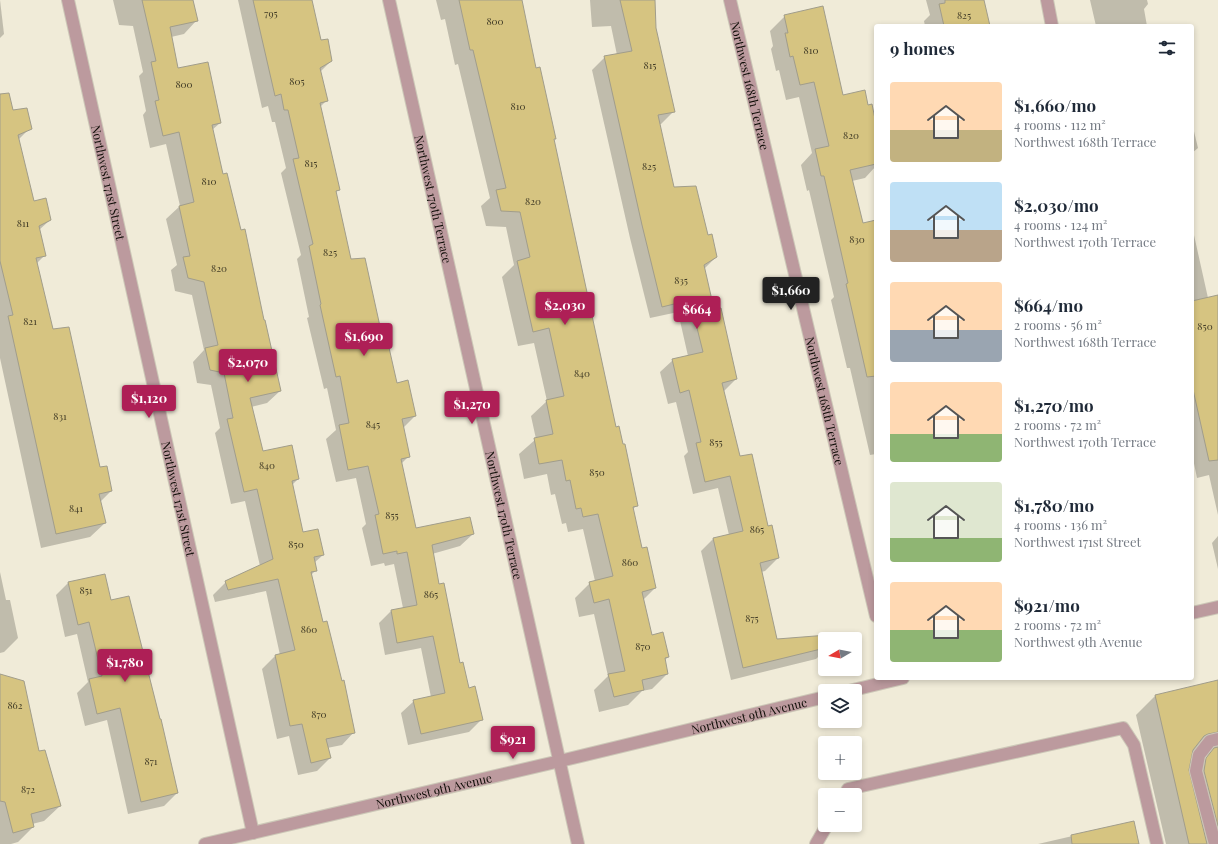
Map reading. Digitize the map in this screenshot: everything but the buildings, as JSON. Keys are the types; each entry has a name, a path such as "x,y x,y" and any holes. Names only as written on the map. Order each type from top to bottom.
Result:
{"street":[{"name":"Northwest 171st Street","path":"68,0 253,833"},
{"name":"Northwest 170th Terrace","path":"389,0 578,844"},
{"name":"Northwest 168th Terrace","path":"730,0 874,608"},
{"path":"1046,0 1052,24"},
{"path":"1194,613 1218,607"},
{"path":"862,688 891,680"},
{"name":"Northwest 9th Avenue","path":"206,844 560,762 818,699"},
{"path":"857,788 1123,728 1134,745 1157,844"},
{"path":"1215,844 1196,771 1199,755 1210,741 1218,739"},
{"path":"816,844 823,832"}]}
